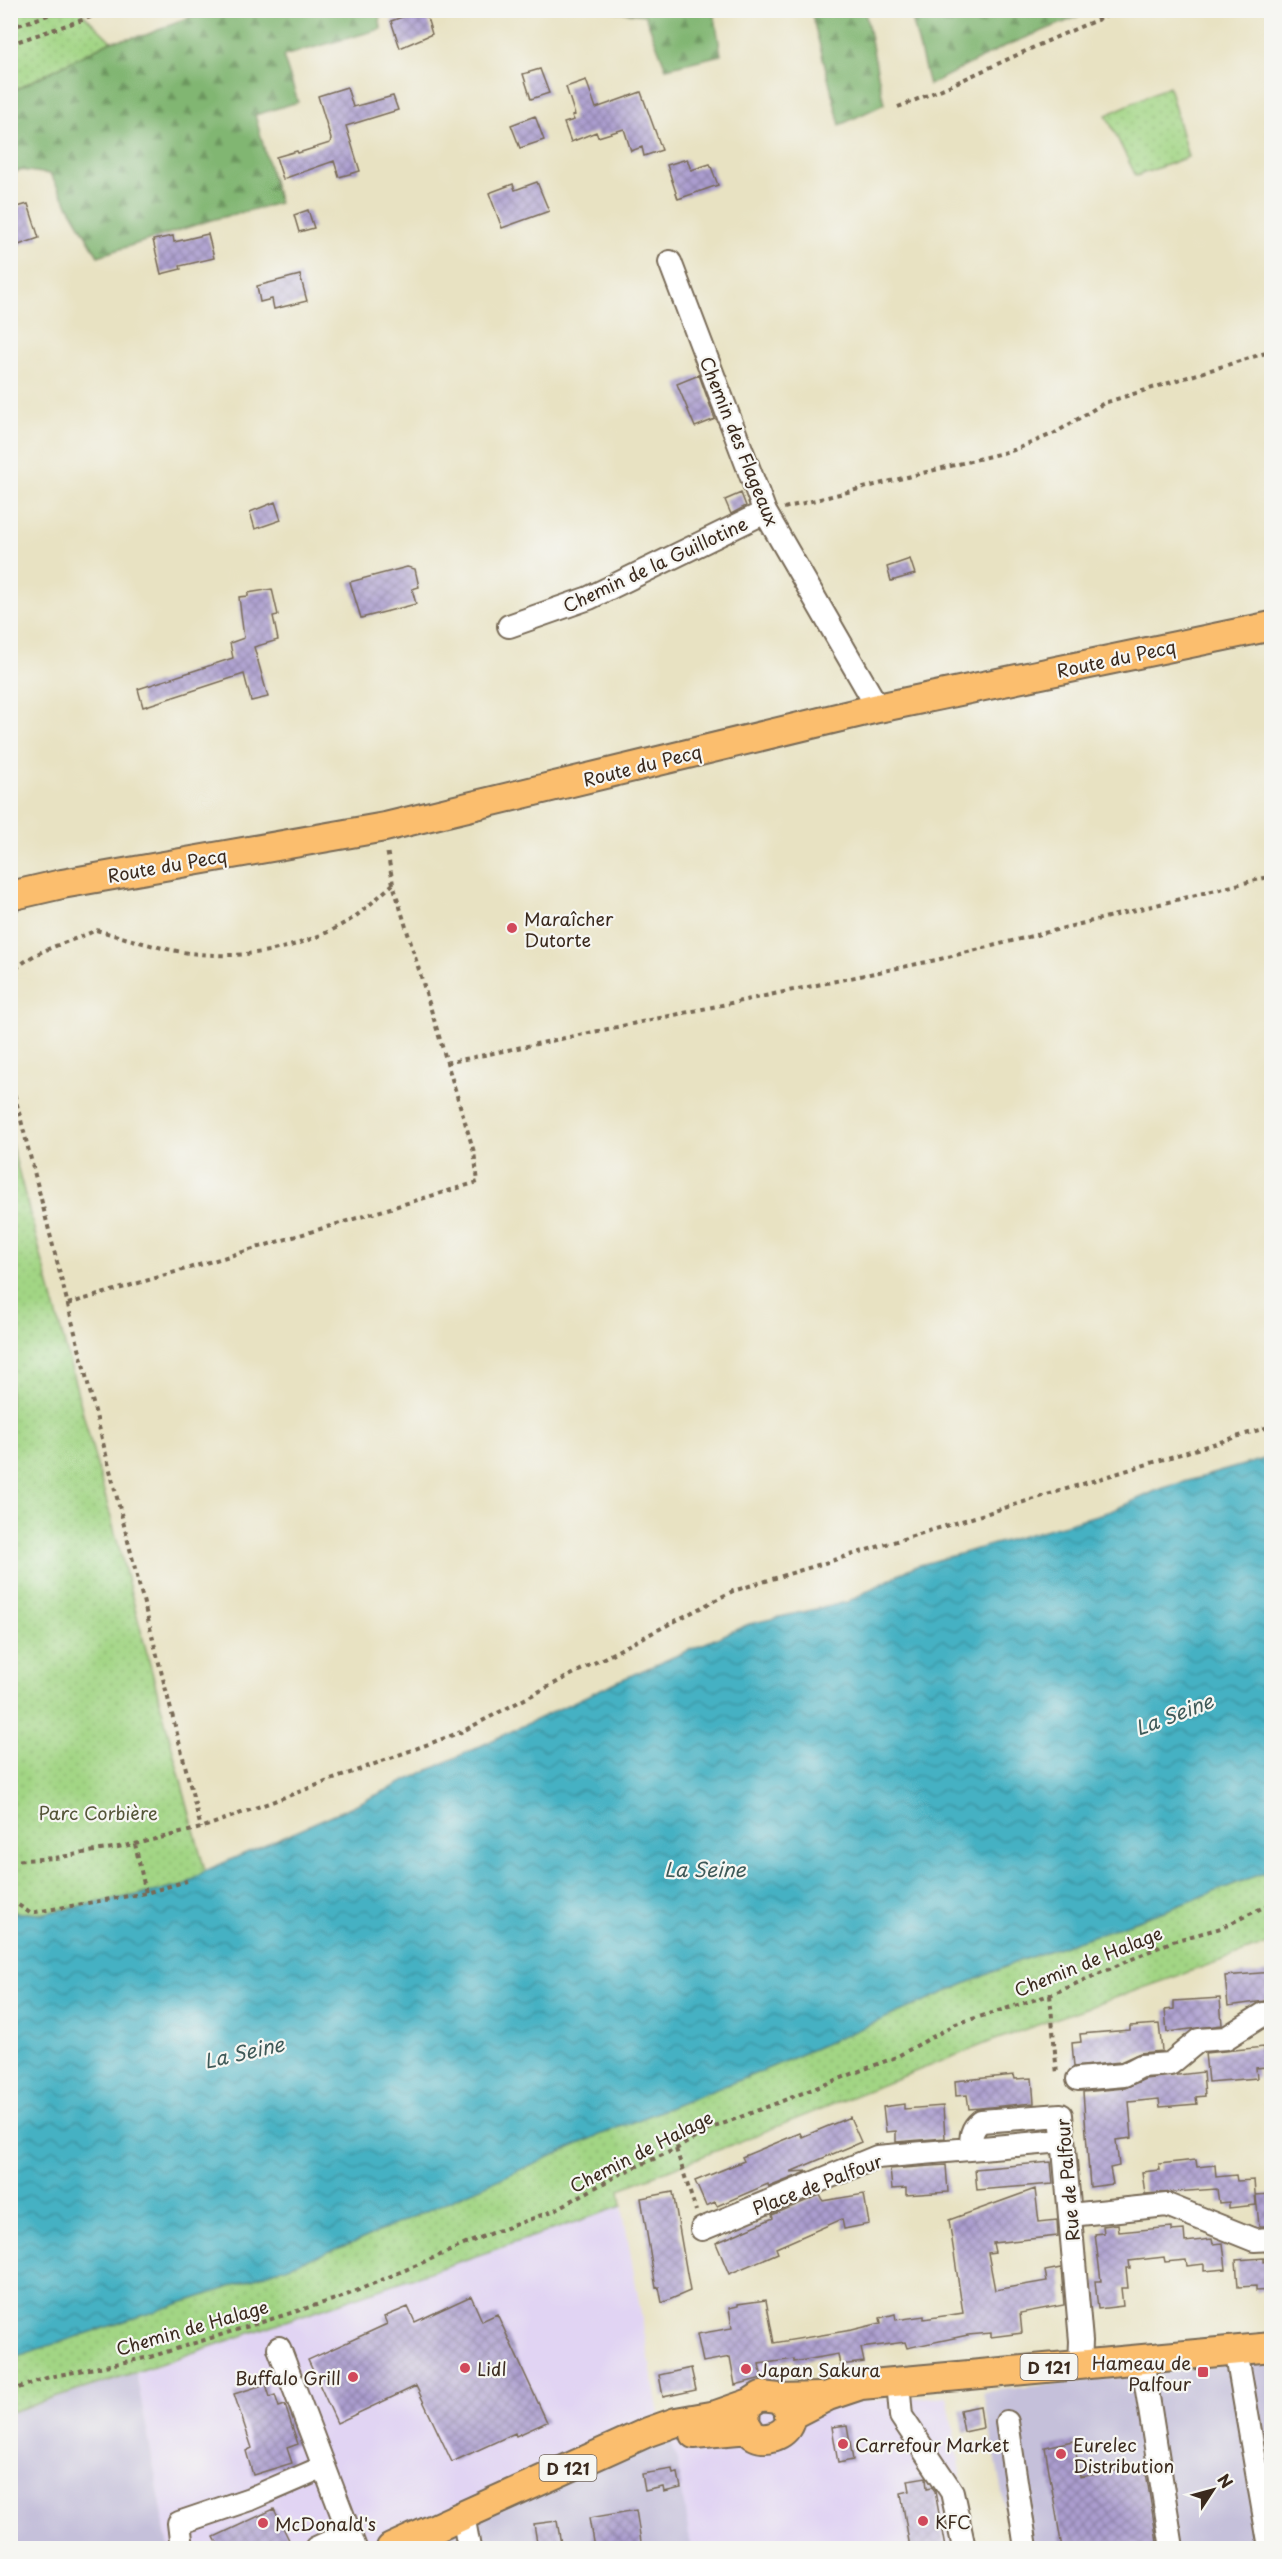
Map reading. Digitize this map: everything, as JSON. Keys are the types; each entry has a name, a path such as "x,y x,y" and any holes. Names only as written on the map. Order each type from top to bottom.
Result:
{"main road":[{"name":"Route du Pecq","path":"10,896 62,884 385,827 878,708 1272,626"},
{"name":"D 121","path":"784,2407 861,2385 1272,2347"},
{"path":"760,2396 784,2407 787,2427 780,2435 771,2439 759,2437 749,2416 760,2396"},
{"name":"D 121","path":"429,2548 467,2532 644,2446 749,2416"},
{"name":"D 121","path":"391,2548 467,2532"}],"street":[{"name":"Chemin des Flageaux","path":"670,262 765,512 878,708"},
{"name":"Chemin de la Guillotine","path":"509,626 589,598 765,512"},
{"path":"1078,2079 1124,2075 1141,2066 1170,2064 1199,2040 1226,2038 1264,2014 1272,2013"},
{"name":"Rue de Palfour","path":"1061,2115 1081,2341 1080,2364"},
{"path":"970,2148 974,2126 981,2121 1061,2115"},
{"name":"Place de Palfour","path":"702,2229 877,2157 1063,2141"},
{"path":"1070,2215 1167,2205 1254,2240 1272,2239"},
{"path":"279,2348 352,2541 316,2548"},
{"path":"1236,2350 1270,2548"},
{"path":"1142,2359 1172,2548"},
{"path":"897,2381 901,2416 952,2492 964,2548"},
{"path":"1007,2422 1026,2548"},
{"path":"182,2548 179,2523 250,2499 324,2468"},
{"path":"949,2548 943,2513 952,2492"}],"path":[{"path":"10,28 63,10"},
{"path":"10,44 112,10"},
{"path":"898,106 944,89 1073,28 1123,10"},
{"path":"765,512 1014,450 1055,433 1104,403 1272,351"},
{"path":"68,1304 478,1182 474,1152 458,1094 446,1063 393,885 385,827"},
{"path":"446,1063 936,960 1272,876"},
{"path":"10,976 18,965 47,949 72,942 96,930 176,951 219,956 266,952 312,940 352,919 393,885"},
{"path":"10,1077 201,1828"},
{"path":"10,1861 55,1858 135,1844 201,1828 461,1732 733,1591 1272,1426"},
{"path":"135,1844 146,1893"},
{"path":"10,1905 17,1904 30,1913 146,1893 187,1881"},
{"name":"Chemin de Halage","path":"10,2391 49,2377 150,2357 342,2297 489,2234 553,2211 712,2128 896,2057 956,2024 1050,1995 1173,1941 1221,1928 1272,1903"},
{"name":"Rue de Palfour","path":"1050,1995 1061,2115"},
{"path":"676,2148 702,2229"}],"shaded area":[{"path":"622,2206 659,2415 735,2415 730,2349 772,2342 794,2404 947,2396 975,2548 169,2548 136,2373"},
{"path":"1271,2362 1271,2548 1012,2548 983,2392 1222,2365"},
{"path":"136,2373 169,2548 11,2548 11,2413"},
{"path":"667,2432 677,2460 691,2548 406,2548"}],"green space":[{"path":"248,10 379,11 381,29 283,56 298,102 255,115 279,203 211,220 98,256 50,174 20,170 11,175 11,92 111,41 146,35 190,17"},
{"path":"910,10 1092,11 1003,47 929,85"},
{"path":"10,11 80,11 111,41 11,92"},
{"path":"613,11 714,11 721,55 666,68 645,15"},
{"path":"811,11 865,11 884,104 840,125"},
{"path":"1169,86 1188,157 1136,176 1106,115"},
{"name":"Parc Corbière","path":"10,1139 205,1871 184,1886 40,1914 10,1912"},
{"path":"1271,1870 1271,1943 992,2041 620,2189 622,2206 136,2372 11,2412 10,2358 221,2290 353,2243 597,2136 757,2073 1016,1962 1164,1911"}],"water":[{"name":"La Seine","path":"1271,1457 1271,1870 1164,1911 1016,1962 757,2073 597,2136 353,2243 221,2290 11,2358 11,1912 40,1914 184,1886 205,1871 355,1805 616,1682 749,1624 847,1602 913,1567 1111,1511 1160,1489"}],"building":[{"path":"403,11 425,11 432,34 400,48 391,21 405,16"},
{"path":"540,69 549,93 531,99 523,74"},
{"path":"586,80 596,108 641,92 662,150 644,156 642,147 631,151 624,129 598,137 596,132 571,142 564,123 574,120 572,116 575,115 566,87"},
{"path":"347,87 353,107 393,96 398,110 346,126 360,171 339,177 334,161 283,179 276,157 330,143 331,139 318,96"},
{"path":"535,116 544,140 520,148 511,125"},
{"path":"687,159 691,170 710,164 718,185 678,199 667,165"},
{"path":"537,182 549,211 502,228 489,193 513,184 515,190"},
{"path":"28,204 39,238 10,248 10,209"},
{"path":"308,210 314,228 299,232 294,215"},
{"path":"208,234 214,258 180,266 181,269 161,274 153,240 173,236 174,242"},
{"path":"300,275 307,301 274,309 272,299 260,302 257,286"},
{"path":"699,375 715,419 695,427 677,384"},
{"path":"741,493 746,506 731,514 725,500"},
{"path":"275,502 281,520 255,529 250,512"},
{"path":"910,559 915,574 891,581 887,567"},
{"path":"407,567 415,569 419,587 412,589 416,604 361,618 350,582"},
{"path":"272,589 278,615 273,616 278,640 254,647 268,697 251,701 244,674 143,707 138,689 233,658 230,643 244,638 239,597"},
{"path":"1272,1972 1272,2000 1228,2006 1225,1976"},
{"path":"1220,1998 1222,2025 1167,2032 1165,2010 1174,2009 1174,2001"},
{"path":"1159,2024 1162,2051 1140,2053 1120,2062 1074,2067 1072,2043 1081,2042 1080,2034 1130,2030 1130,2026"},
{"path":"1264,2047 1266,2067 1256,2068 1257,2078 1208,2082 1205,2053"},
{"path":"1203,2072 1205,2096 1196,2097 1197,2104 1160,2107 1159,2099 1129,2102 1132,2138 1116,2140 1119,2166 1110,2168 1113,2184 1090,2187 1083,2092 1125,2088 1145,2079"},
{"path":"1014,2075 1015,2079 1032,2078 1034,2103 969,2109 967,2095 956,2096 955,2081"},
{"path":"904,2104 904,2109 943,2106 945,2138 896,2142 896,2131 886,2132 883,2107"},
{"path":"850,2117 861,2142 790,2172 809,2171 769,2187 768,2184 717,2206 715,2202 706,2206 695,2181 744,2161 742,2157 800,2133 802,2137"},
{"path":"1196,2160 1197,2167 1215,2165 1216,2177 1236,2175 1237,2181 1254,2180 1256,2205 1229,2208 1229,2202 1219,2203 1217,2189 1145,2194 1142,2172 1160,2170 1159,2164"},
{"path":"1051,2162 1053,2184 977,2190 975,2169"},
{"path":"946,2165 948,2192 906,2195 906,2188 892,2189 890,2169"},
{"path":"1035,2189 1039,2222 1057,2220 1058,2236 993,2243 995,2252 988,2253 995,2290 1047,2281 1045,2271 1061,2268 1064,2305 1020,2313 1022,2333 991,2337 991,2333 968,2335 907,2348 905,2342 861,2348 864,2362 840,2365 838,2354 794,2362 794,2359 759,2364 762,2378 735,2385 730,2357 703,2362 697,2334 732,2328 729,2308 738,2306 738,2304 766,2300 774,2343 852,2330 881,2323 880,2318 895,2314 896,2320 924,2316 924,2319 963,2313 949,2220"},
{"path":"673,2192 690,2291 662,2303 659,2287 656,2288 641,2198"},
{"path":"864,2194 869,2224 844,2229 842,2219 776,2248 778,2253 729,2274 716,2243 773,2218 772,2215 820,2195 823,2201"},
{"path":"1272,2194 1272,2226 1259,2226 1256,2195"},
{"path":"1118,2224 1119,2232 1172,2227 1172,2231 1184,2230 1185,2242 1212,2239 1213,2244 1223,2243 1226,2269 1204,2271 1204,2264 1187,2266 1186,2260 1165,2262 1164,2257 1129,2261 1130,2268 1126,2268 1128,2288 1121,2288 1123,2306 1098,2309 1095,2281 1101,2281 1095,2234 1104,2233 1103,2226"},
{"path":"1264,2258 1264,2262 1272,2262 1272,2290 1256,2291 1256,2286 1238,2287 1236,2260"},
{"name":"Lidl","path":"471,2296 482,2321 497,2314 547,2422 516,2436 515,2433 452,2462 416,2386 337,2423 308,2360 387,2324 384,2317 408,2307 415,2322"},
{"path":"691,2368 696,2390 663,2397 659,2375"},
{"path":"266,2384 270,2397 275,2395 279,2407 285,2405 298,2444 287,2448 292,2463 253,2475 246,2451 252,2448 234,2394"},
{"path":"980,2406 983,2428 964,2432 960,2410"},
{"name":"Carrefour Market","path":"847,2425 853,2460 838,2463 832,2427"},
{"path":"1074,2441 1080,2477 1145,2466 1158,2548 1062,2548 1045,2447"},
{"path":"672,2469 673,2474 678,2473 681,2488 664,2492 663,2487 645,2491 642,2474"},
{"name":"KFC","path":"926,2477 927,2488 932,2487 935,2491 945,2548 910,2548 901,2493 910,2491 908,2480"},
{"name":"McDonald's","path":"274,2509 290,2542 276,2548 220,2548 214,2537"},
{"path":"636,2510 642,2548 594,2548 589,2518"},
{"path":"557,2521 561,2544 538,2548 534,2524"}],"place":[{"name":"Maraîcher Dutorte","path":"512,928"},
{"name":"Lidl","path":"465,2368"},
{"name":"Japan Sakura","path":"746,2369"},
{"name":"Hameau de Palfour","path":"1203,2372"},
{"name":"Buffalo Grill","path":"353,2377"},
{"name":"Carrefour Market","path":"843,2444"},
{"name":"Eurelec Distribution","path":"1061,2454"},
{"name":"KFC","path":"923,2521"},
{"name":"McDonald's","path":"263,2523"}]}
